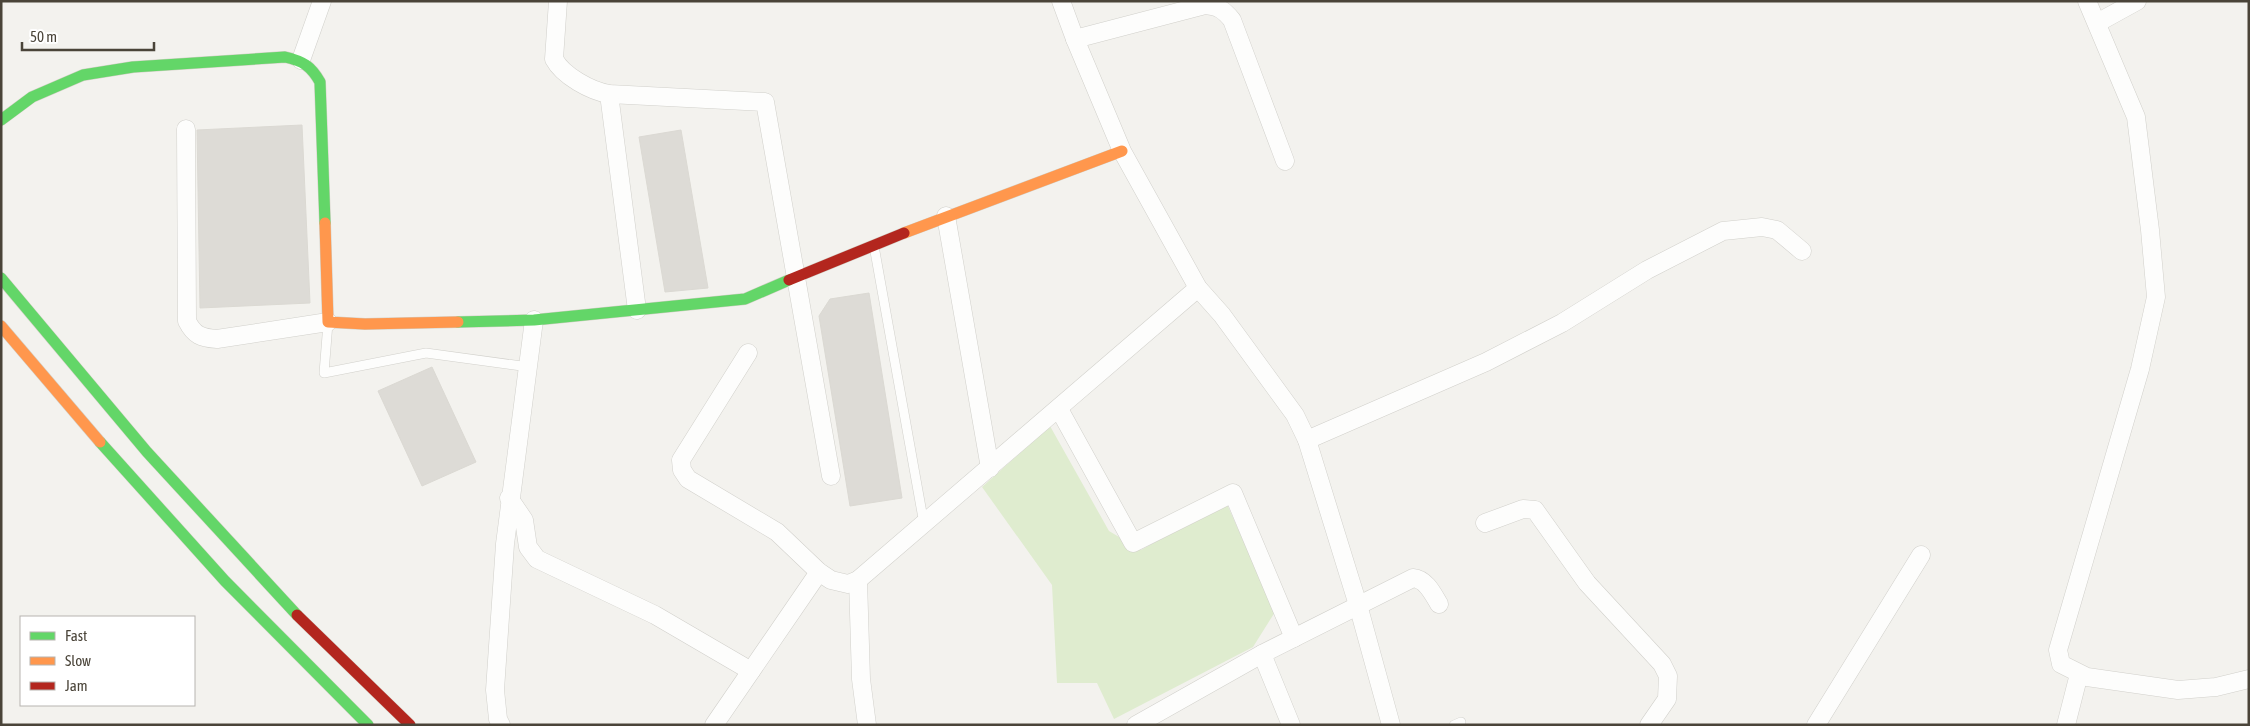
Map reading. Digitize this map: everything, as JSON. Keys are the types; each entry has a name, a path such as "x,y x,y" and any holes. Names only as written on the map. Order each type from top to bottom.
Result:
{"street":[{"path":"301,60 322,1"},
{"path":"558,1 553,47 554,59 558,66 593,89 609,94 765,102 831,476"},
{"path":"1062,1 1075,39 1122,151 1198,288 1222,315 1295,415 1307,440 1358,605 1391,725"},
{"path":"2087,1 2136,117 2150,230 2156,298 2140,369 2058,650 2060,664 2079,674 2178,690 2216,687 2249,679"},
{"path":"2097,23 2137,1"},
{"path":"1075,39 1205,6 1220,8 1232,20 1285,161"},
{"path":"1,120 32,97 83,75 142,67 285,57 301,60 312,67 320,82 328,322"},
{"path":"609,94 637,310"},
{"path":"186,129 187,320 192,332 204,338 217,339 328,322 365,324 534,320 745,299 874,244 1122,151"},
{"path":"946,216 990,468"},
{"path":"1307,440 1486,362 1562,323 1647,270 1723,231 1762,227 1776,230 1802,251"},
{"path":"1,278 93,392 228,541 311,628 410,725"},
{"path":"748,353 682,460 682,470 688,479 778,532 819,572 831,580 848,584 858,580 1198,288"},
{"path":"501,725 498,719 495,690 509,498 534,320"},
{"path":"1,326 147,496 309,669 368,725"},
{"path":"1059,409 1133,543 1233,493 1294,638"},
{"path":"509,498 524,520 528,547 537,559 635,604 751,671"},
{"path":"1485,524 1523,509 1535,510 1586,584 1656,656 1668,676 1667,699 1649,725"},
{"path":"1816,725 1921,555"},
{"path":"714,725 819,572"},
{"path":"1144,723 1262,654 1413,578 1419,578 1427,586 1439,604"},
{"path":"858,580 861,679 867,725"},
{"path":"1262,654 1291,725"},
{"path":"2066,725 2079,674"}],"lane":[{"path":"874,244 924,524"},
{"path":"328,322 324,372 426,353 528,367"}],"green space":[{"path":"1050,426 1109,531 1141,550 1226,502 1275,612 1253,647 1114,719 1097,683 1057,683 1052,585 982,487"}],"building":[{"path":"302,125 310,303 200,308 197,130"},
{"path":"681,130 708,288 665,292 639,137"},
{"path":"869,293 902,498 850,506 819,316 830,299"},
{"path":"432,367 476,462 422,486 378,391"}],"traffic: fast":[{"path":"1,120 32,97 83,75 133,67 285,57 302,62 310,68 320,82 325,223"},
{"path":"1,278 147,452 297,615"},
{"path":"458,322 534,320 745,299 789,280"},
{"path":"100,442 225,581 368,725"}],"traffic: slow":[{"path":"904,233 1122,151"},
{"path":"325,223 328,322 365,324 458,322"},
{"path":"1,326 100,442"}],"traffic: jam":[{"path":"789,280 904,233"},
{"path":"297,615 410,725"}]}
